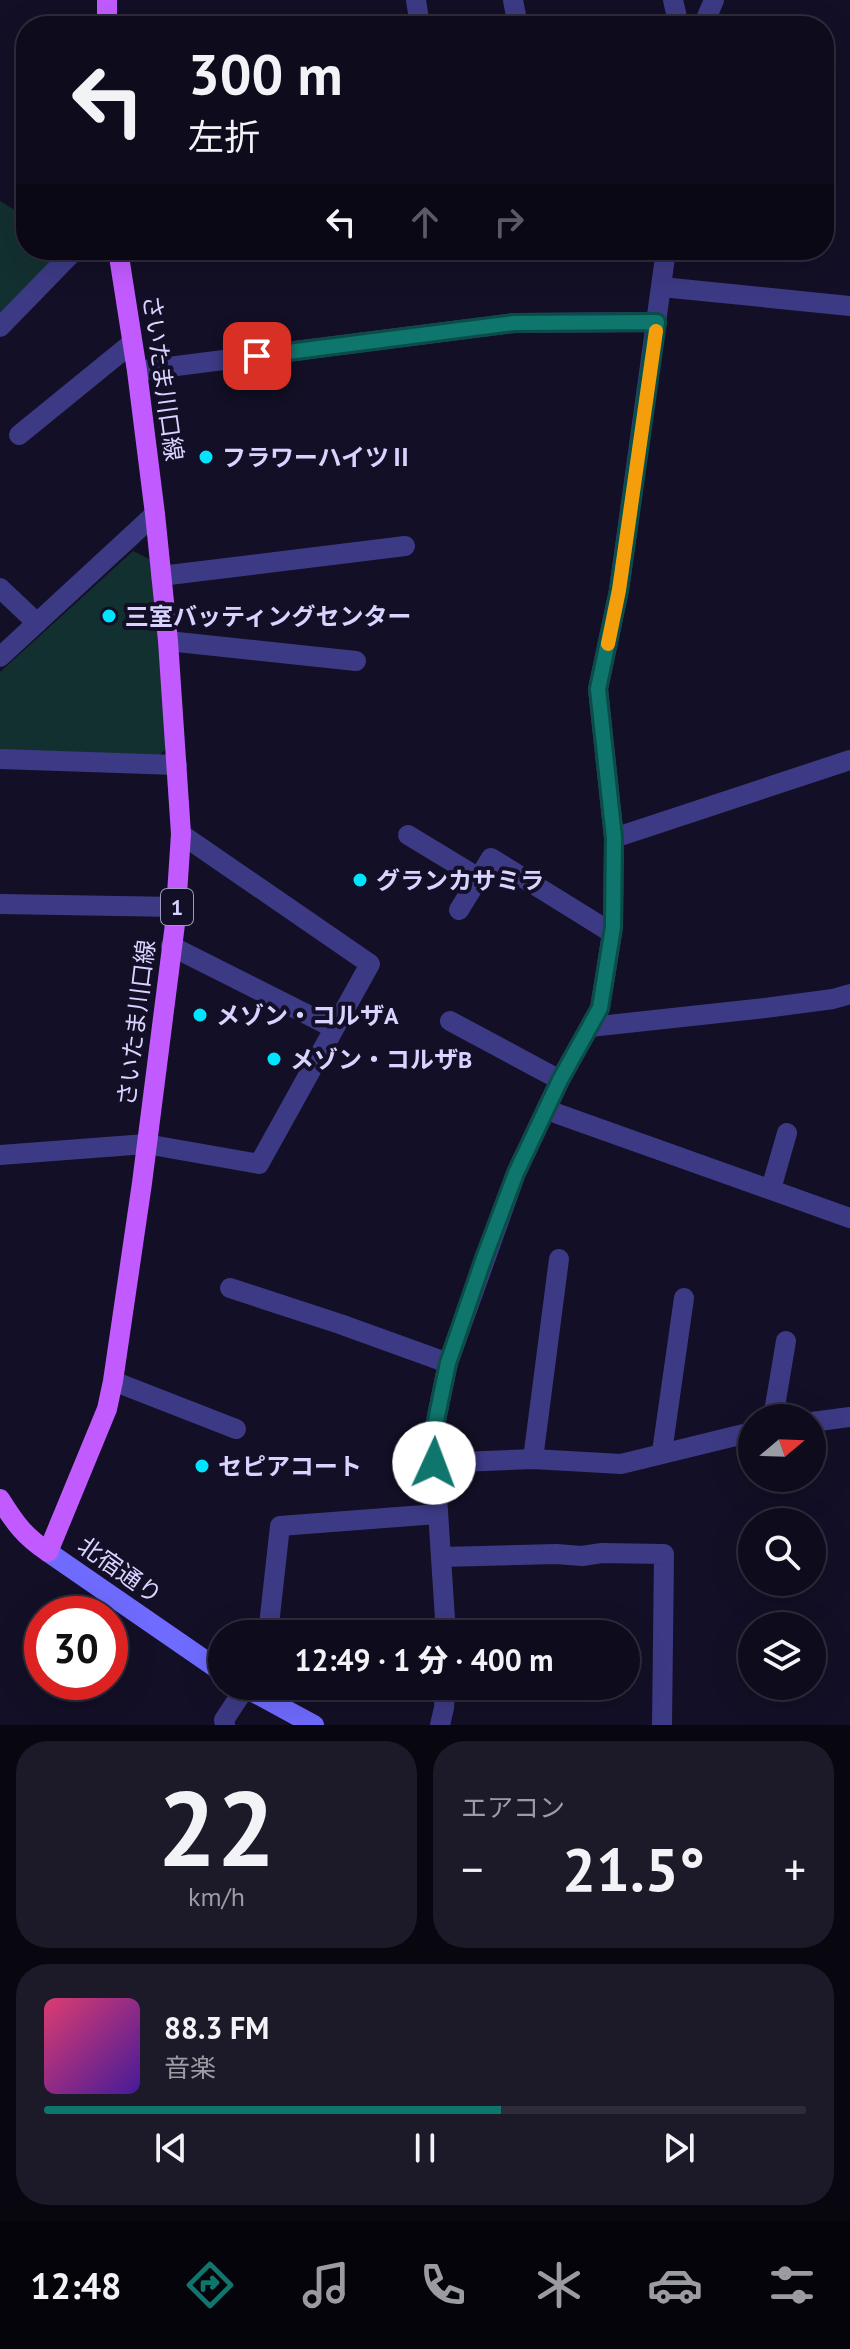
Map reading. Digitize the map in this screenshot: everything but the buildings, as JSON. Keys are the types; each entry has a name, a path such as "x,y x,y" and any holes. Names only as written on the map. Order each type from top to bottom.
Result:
{"main road":[{"name":"さいたま川口線","path":"48,1552 107,1409 113,1381 177,907 181,834 168,641 137,371 120,260"},
{"name":"北宿通り","path":"0,1499 8,1523 48,1552"}],"street":[{"path":"0,327 65,260"},
{"path":"445,1620 433,1435 448,1363 516,1173 560,1080 600,1008 612,933 614,838 598,689 619,590 665,260"},
{"path":"662,287 850,306"},
{"path":"137,371 514,323 657,322"},
{"path":"19,435 132,343"},
{"path":"0,657 155,514"},
{"path":"161,576 405,546"},
{"path":"0,588 37,623"},
{"path":"168,641 356,661"},
{"path":"0,759 177,765"},
{"path":"614,838 850,760"},
{"path":"0,1155 146,1144 259,1164 370,964 181,834"},
{"path":"408,835 479,878"},
{"path":"459,910 491,858 612,933"},
{"path":"0,904 177,907"},
{"path":"171,946 334,1028"},
{"path":"590,1027 779,1006 850,994"},
{"path":"450,1021 560,1080"},
{"path":"547,1110 850,1218"},
{"path":"771,1189 787,1133"},
{"path":"533,1459 559,1259"},
{"path":"230,1288 448,1363"},
{"path":"662,1452 684,1298"},
{"path":"775,1404 786,1341"},
{"path":"113,1381 236,1429"},
{"path":"826,1420 850,1417"},
{"path":"434,1463 533,1459 621,1464 738,1435"},
{"path":"270,1620 280,1526 437,1514"},
{"name":"北宿通り","path":"48,1552 208,1662"},
{"path":"441,1557 664,1554 662,1725"},
{"path":"221,1723 242,1700"},
{"path":"271,1700 314,1725"},
{"path":"440,1725 444,1700"}],"green space":[{"path":"0,201 16,211 16,260 56,260 0,315"},
{"name":"三室バッティングセンター","path":"133,551 151,560 167,748 157,757 0,751 0,672"}],"slow traffic":[{"path":"608,644 619,590 656,331"}],"place":[{"name":"フラワーハイツⅡ","path":"206,457"},
{"name":"三室バッティングセンター","path":"109,616"},
{"name":"グランカサミラ","path":"360,880"},
{"name":"メゾン・コルザA","path":"200,1015"},
{"name":"メゾン・コルザB","path":"274,1059"},
{"name":"セピアコート","path":"202,1466"}],"route":[{"path":"257,356 514,323 657,322 619,590 598,689 614,838 613,927 600,1008 560,1080 516,1173 465,1309 448,1363 433,1435 434,1463"}]}
